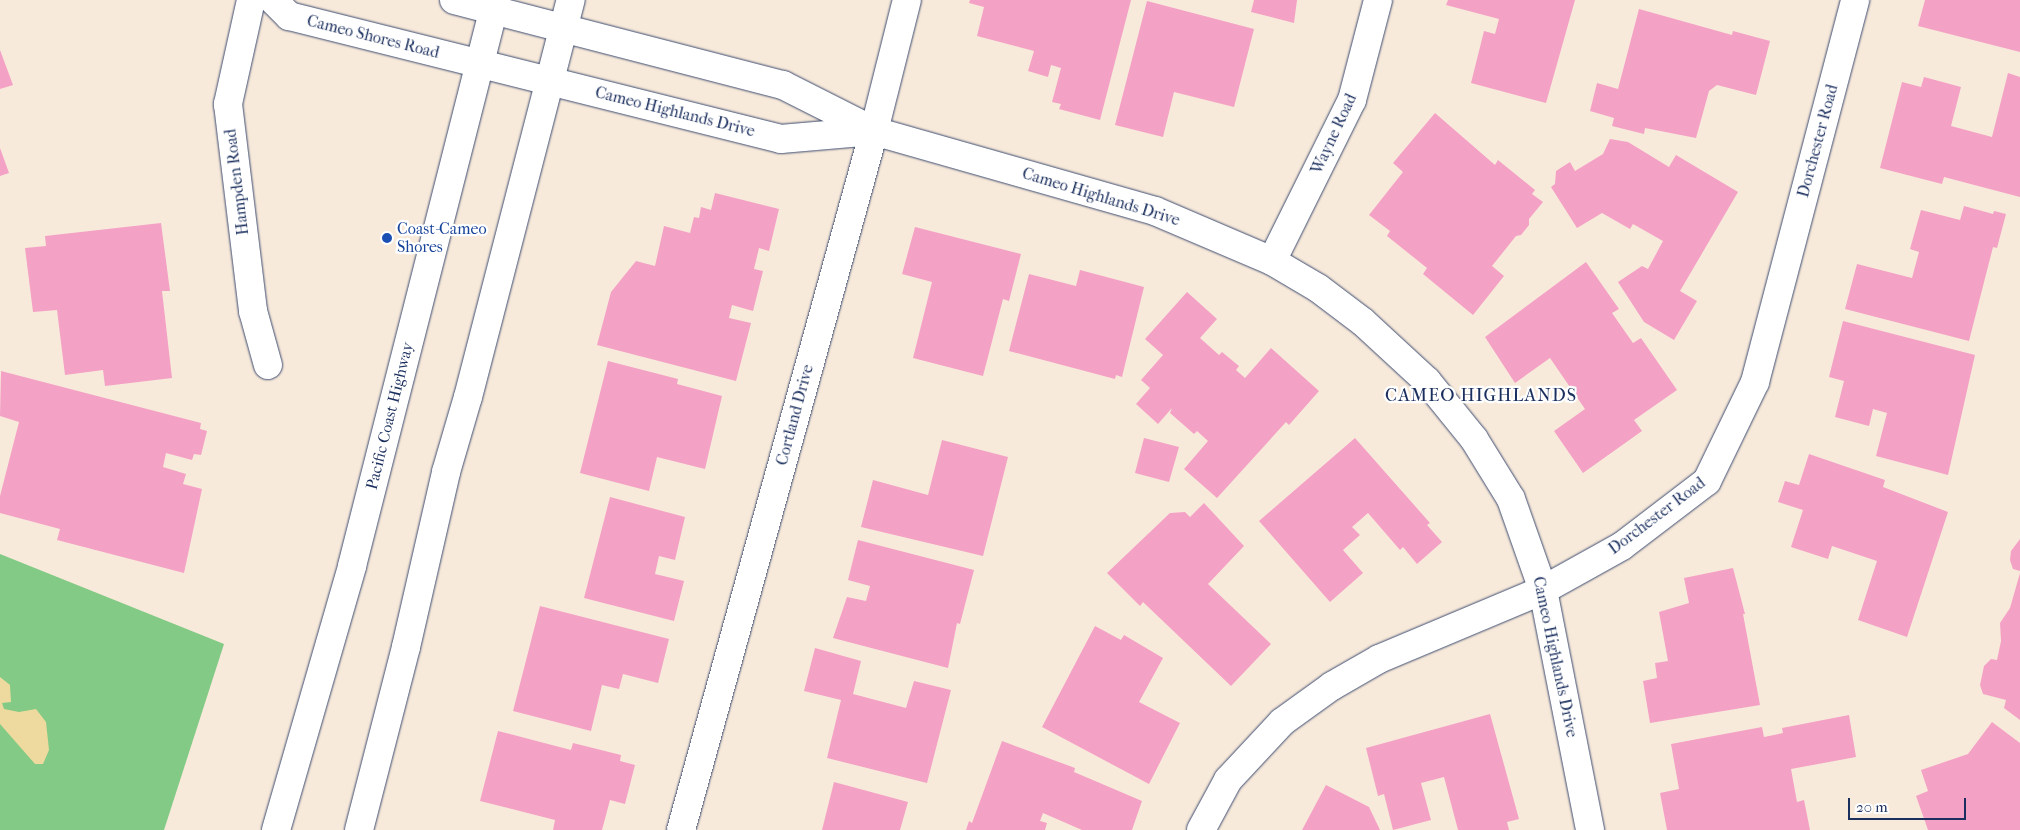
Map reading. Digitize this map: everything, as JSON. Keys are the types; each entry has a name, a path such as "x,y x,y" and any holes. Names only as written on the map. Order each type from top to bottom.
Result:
{"main road":[{"name":"Hampden Road","path":"250,0 228,104 253,311 268,365"},
{"name":"Cameo Shores Road","path":"273,0 289,16 479,64"},
{"path":"454,0 494,5"},
{"path":"359,830 406,647 446,472 468,398 571,0"},
{"name":"Cortland Drive","path":"681,830 874,131 907,0"},
{"name":"Wayne Road","path":"1272,261 1352,100 1378,0"},
{"name":"Dorchester Road","path":"1201,830 1228,780 1282,722 1332,686 1379,659 1543,590 1622,546 1707,481 1755,382 1855,0"},
{"name":"Pacific Coast Highway","path":"276,830 352,566 494,5"},
{"name":"Cameo Highlands Drive","path":"494,5 564,29 783,85 874,131 1155,211 1272,261 1318,288 1363,322 1427,381 1474,439 1512,499 1543,590 1590,830"},
{"name":"Cameo Highlands Drive","path":"479,64 781,139 874,131"}],"green space":[{"path":"0,554 224,644 164,830 0,830"}],"sand":[{"path":"0,677 10,685 11,702 2,703 4,709 19,712 36,709 46,722 49,750 43,764 35,764 0,724"}],"building":[{"path":"970,0 1131,0 1100,120 1059,109 1061,104 1052,102 1061,68 1051,65 1048,77 1028,71 1034,51 977,36 984,7 969,3"},
{"path":"1254,0 1297,0 1294,23 1251,12"},
{"path":"1448,0 1575,0 1546,103 1471,83 1484,31 1495,34 1499,19 1446,5"},
{"path":"1925,0 2020,0 2020,52 1918,26"},
{"path":"1147,1 1254,29 1234,107 1174,92 1163,137 1115,125"},
{"path":"1639,9 1732,35 1733,31 1770,41 1756,95 1717,85 1709,91 1696,138 1645,128 1644,134 1612,126 1614,118 1590,111 1597,83 1618,89"},
{"path":"0,50 13,85 0,89"},
{"path":"2008,73 2020,77 2020,197 1944,177 1942,184 1880,168 1902,82 1921,87 1924,77 1961,87 1951,126 1992,137"},
{"path":"1435,113 1495,165 1498,160 1535,190 1532,194 1543,202 1529,219 1529,225 1521,235 1516,236 1492,266 1504,276 1473,315 1423,274 1427,268 1387,236 1390,231 1369,215 1403,172 1393,163"},
{"path":"1610,139 1628,142 1669,167 1676,155 1738,192 1680,291 1697,301 1674,340 1644,322 1618,282 1642,266 1648,269 1663,241 1633,224 1630,229 1602,213 1577,228 1551,187 1555,184 1556,171 1570,162 1575,171 1603,154"},
{"path":"0,148 9,173 0,176"},
{"path":"715,193 779,209 769,251 759,248 754,269 763,271 753,311 732,305 729,318 751,323 736,381 597,345 611,292 636,261 655,266 664,226 690,233 694,217 699,218 701,207 711,210"},
{"path":"1964,206 1993,214 1994,211 2006,214 1997,248 1993,247 1969,341 1845,309 1857,264 1912,278 1919,252 1910,249 1921,210 1960,220"},
{"path":"161,223 170,291 162,291 172,378 105,386 103,370 65,375 57,310 33,312 25,248 46,246 45,236"},
{"path":"915,227 1021,254 1009,301 1003,299 983,376 913,358 932,282 902,274"},
{"path":"1586,262 1619,309 1612,313 1633,343 1641,338 1677,390 1634,420 1642,431 1583,473 1554,431 1585,409 1550,358 1515,383 1485,337"},
{"path":"1080,270 1144,287 1122,377 1116,375 1115,379 1009,351 1029,274 1076,286"},
{"path":"1187,292 1217,319 1200,338 1219,355 1222,352 1239,366 1236,370 1245,378 1271,348 1319,391 1289,425 1286,422 1217,498 1184,469 1208,441 1197,431 1194,434 1170,413 1172,408 1158,424 1136,404 1150,388 1141,380 1163,355 1145,339"},
{"path":"1843,321 1975,355 1948,475 1876,456 1887,413 1873,409 1869,426 1835,417 1844,381 1829,377"},
{"path":"608,361 678,379 677,384 722,396 705,469 657,457 649,491 580,473"},
{"path":"1,371 201,423 200,429 207,431 201,455 194,454 192,460 166,453 163,467 186,474 183,484 202,489 184,573 57,540 60,529 0,513 0,496 19,422 0,416"},
{"path":"1144,438 1179,447 1169,482 1135,473"},
{"path":"1355,438 1430,523 1427,525 1442,542 1417,564 1403,547 1400,550 1368,513 1352,527 1360,535 1343,550 1363,573 1330,602 1259,521"},
{"path":"942,440 1008,457 983,556 861,527 873,480 928,495"},
{"path":"1809,454 1885,480 1883,487 1948,512 1907,637 1858,620 1877,561 1832,546 1828,559 1791,547 1803,510 1778,502 1785,481 1799,485"},
{"path":"610,497 685,517 675,560 659,556 655,574 684,581 674,621 584,598"},
{"path":"1204,503 1244,546 1208,584 1271,644 1231,686 1143,602 1140,606 1107,573 1170,513 1185,512 1190,517"},
{"path":"2020,539 2020,571 2013,569 2010,560 2011,551"},
{"path":"858,540 974,570 960,624 957,623 948,668 833,638 847,597 866,601 870,586 848,580"},
{"path":"1733,568 1745,614 1743,614 1760,705 1650,723 1643,681 1657,678 1655,663 1668,661 1659,612 1689,603 1684,578"},
{"path":"2020,573 2020,720 2004,708 2006,700 1983,694 1980,685 1984,666 1991,659 1997,660 2001,641 2000,623 2010,608"},
{"path":"540,606 669,639 658,683 623,674 619,689 602,685 591,731 513,711"},
{"path":"1095,626 1121,640 1124,635 1163,658 1139,702 1180,723 1149,784 1042,727"},
{"path":"815,648 861,661 853,694 906,708 914,681 951,690 927,783 827,758 841,700 804,691"},
{"path":"1490,714 1519,819 1507,822 1509,830 1458,830 1444,777 1421,783 1431,820 1393,830 1384,794 1378,796 1366,748"},
{"path":"1849,715 1856,757 1791,769 1797,802 1804,800 1810,830 1667,830 1660,793 1679,789 1671,744 1762,727 1764,737 1783,733 1782,728"},
{"path":"1992,722 2020,743 2020,830 1928,830 1916,796 1928,791 1921,770 1968,754"},
{"path":"498,731 571,750 573,743 621,755 620,761 635,765 625,804 610,800 602,830 553,830 555,820 480,801"},
{"path":"1002,741 1075,768 1074,772 1142,801 1132,830 1082,830 1043,813 1040,821 1047,823 1045,830 966,830 969,821 972,823"},
{"path":"834,782 908,802 900,830 822,830"},
{"path":"1326,785 1369,807 1380,830 1302,830"}],"place":[{"name":"Coast-Cameo Shores","path":"387,238"}],"district":[{"name":"CAMEO HIGHLANDS","path":"1481,396"}]}
